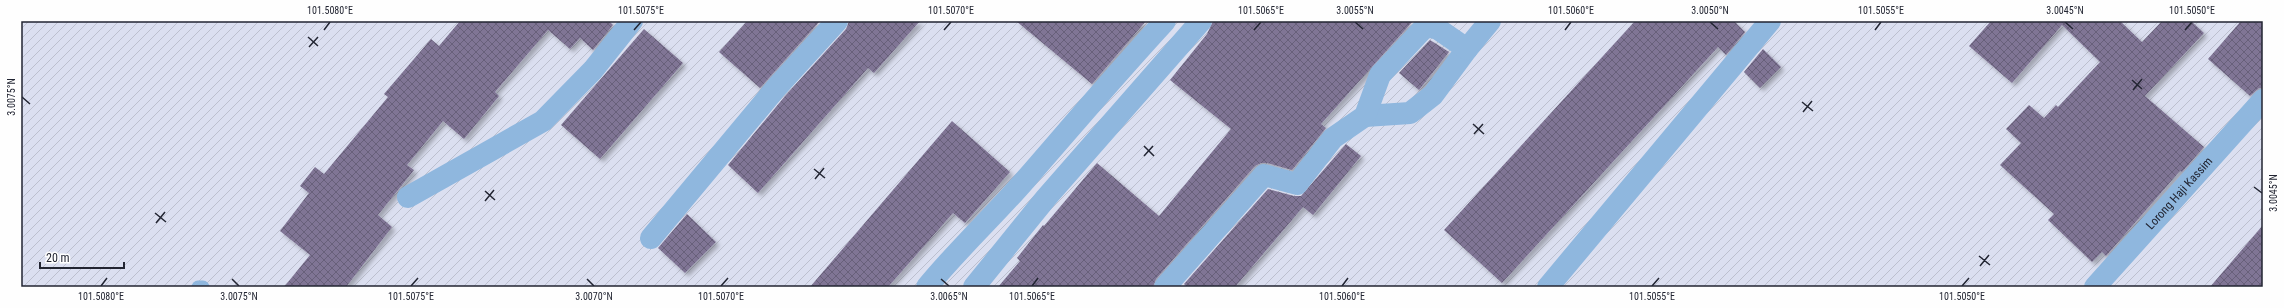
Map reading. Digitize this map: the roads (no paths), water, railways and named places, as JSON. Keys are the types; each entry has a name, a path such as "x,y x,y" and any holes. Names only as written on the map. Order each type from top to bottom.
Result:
{"street":[{"path":"408,197 543,121 593,70 632,21"},
{"path":"651,238 776,88 838,21"},
{"path":"928,287 949,260 1025,180 1088,105 1165,21"},
{"path":"974,287 1046,198 1201,21"},
{"path":"1165,287 1264,175 1296,184 1333,138 1365,116 1392,116 1410,113 1433,95 1490,21"},
{"path":"1548,287 1770,21"},
{"path":"1365,116 1380,75 1422,30 1429,26 1438,29 1467,49"},
{"name":"Lorong Haji Kassim","path":"2095,287 2263,100"},
{"path":"1025,180 1046,198"}],"lane":[{"path":"198,287 203,287"}]}
